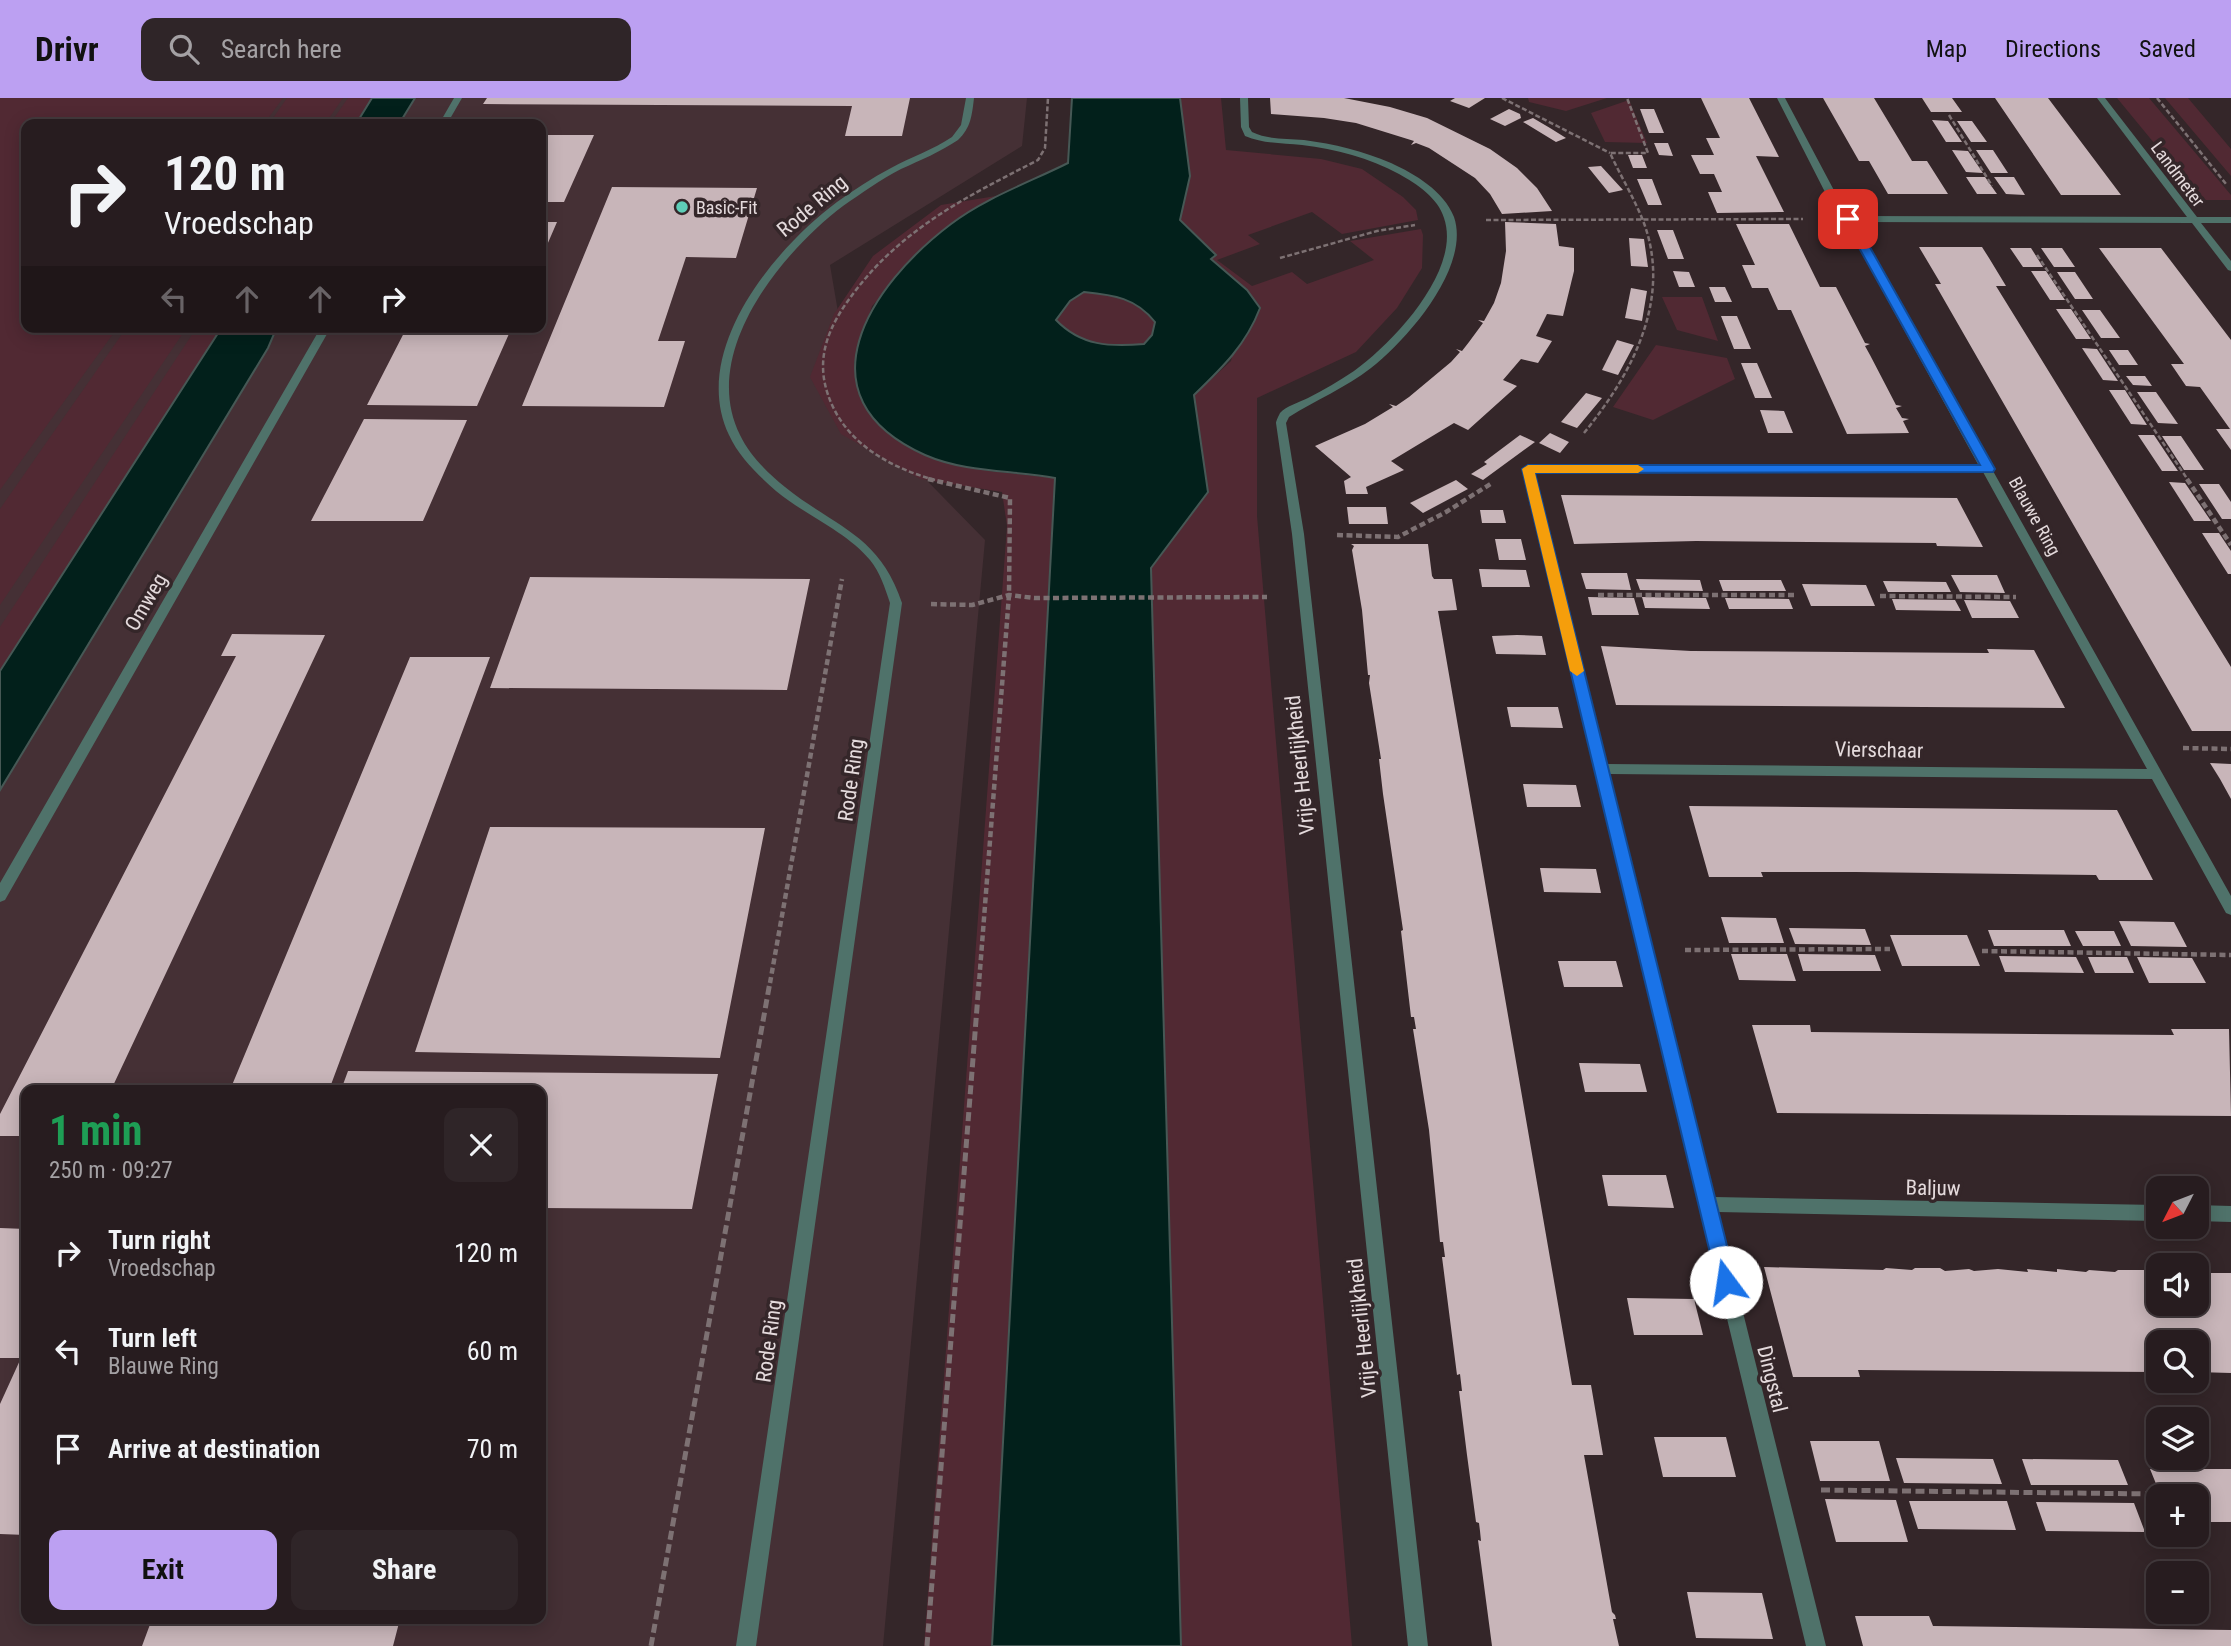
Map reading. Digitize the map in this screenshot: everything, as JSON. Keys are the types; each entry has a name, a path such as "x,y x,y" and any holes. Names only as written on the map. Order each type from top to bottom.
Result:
{"street":[{"path":"446,119 458,98"},
{"name":"Rode Ring","path":"746,1646 896,603 889,579 868,551 766,479 749,460 727,418 723,390 727,360 741,317 779,262 859,192 881,177 956,138 966,122 970,98"},
{"path":"1244,98 1245,127 1248,134 1265,139 1334,147 1389,166 1427,188 1442,204 1450,220"},
{"name":"Blauwe Ring","path":"1781,98 1832,196 1848,219 1989,469 2231,909"},
{"name":"Landmeter","path":"2101,98 2231,268"},
{"path":"1848,219 2231,220"},
{"name":"Vrije Heerlijkheid","path":"1418,1646 1298,534 1281,423 1284,415 1348,380 1398,337 1435,286 1447,261 1453,237 1450,220"},
{"name":"Omweg","path":"0,896 323,333"},
{"name":"Dingstal","path":"1816,1646 1528,469 1989,469"},
{"name":"Vierschaar","path":"1601,769 2157,774"},
{"name":"Baljuw","path":"1707,1205 2146,1213"},
{"path":"2209,1213 2231,1214"}],"path":[{"path":"927,1646 1009,595 1010,498 916,475 873,452 846,432 822,386 822,353 836,320 853,291 885,252 956,201 1038,160 1045,148 1048,98"},
{"path":"1502,98 1610,153 1648,153 1626,98"},
{"path":"2157,98 2231,190"},
{"path":"1949,116 2013,219 2231,545"},
{"path":"1581,437 1619,388 1648,323 1653,296 1653,258 1641,219 1610,153"},
{"path":"1280,258 1377,231 1450,220 1848,219"},
{"path":"1298,534 1398,537 1446,512 1499,478"},
{"path":"651,1646 850,538"},
{"path":"1559,594 1796,595"},
{"path":"896,603 972,606 1009,595 1034,598 1303,597"},
{"path":"1880,596 2060,598"},
{"path":"1645,950 1890,949"},
{"path":"1982,951 2231,955"},
{"path":"1777,1490 2146,1494"}],"shaded area":[{"path":"0,98 1027,98 1022,146 830,265 854,406 985,540 883,1646 0,1646"},
{"path":"0,98 283,98 268,119 21,119 21,333 114,333 0,490"},
{"path":"287,98 343,98 328,119 272,119"},
{"path":"348,98 372,98 359,119 333,119"},
{"path":"372,98 415,98 402,119 359,119"},
{"path":"1072,98 1180,98 1190,176 1180,220 1216,255 1211,259 1247,290 1260,308 1240,345 1194,395 1208,492 1151,568 1181,1646 992,1646 1055,478 973,468 925,455 886,431 863,403 855,373 859,341 873,309 895,278 921,249 978,206 1068,163","holes":["1084,292 1115,296 1140,308 1155,322 1152,335 1144,344 1108,345 1086,340 1066,329 1056,320 1070,301"]},
{"path":"1180,98 1221,98 1226,150 1321,159 1362,169 1403,197 1416,210 1418,220 1342,234 1312,212 1248,235 1260,244 1217,260 1252,286 1292,272 1307,284 1374,260 1350,241 1421,229 1423,235 1422,268 1397,308 1356,352 1257,398 1257,516 1352,1646 1181,1646 1151,568 1208,492 1194,395 1231,361 1247,290 1211,259 1216,255 1180,220 1190,176"},
{"path":"1528,98 1607,98 1566,111 1529,102"},
{"path":"2117,98 2149,98 2231,195 2231,200 2201,200"},
{"path":"2165,98 2188,98 2231,149 2231,176"},
{"path":"1629,100 1647,143 1605,142 1591,113"},
{"path":"1002,195 952,223 872,306 854,363 886,431 926,455 989,471 1055,478 992,1646 924,1646 1007,526 1002,492 920,479 841,434 810,377 834,314 873,256 941,205"},
{"path":"1084,292 1115,296 1140,308 1156,323 1152,335 1144,344 1119,345 1097,343 1076,336 1056,320 1070,301"},
{"path":"1662,297 1702,297 1718,341 1677,330"},
{"path":"123,333 183,333 0,605 0,509"},
{"path":"193,333 218,333 0,671 0,627"},
{"path":"218,333 274,333 268,348 0,790 0,671"},
{"path":"1656,345 1727,358 1735,379 1653,420 1613,407"}],"building":[{"path":"487,98 910,98 902,136 845,136 852,106 483,104"},
{"path":"1270,98 1344,98 1427,118 1490,149 1517,168 1537,188 1552,211 1502,214 1490,194 1475,178 1429,148 1416,143 1411,145 1414,141 1356,123 1271,114"},
{"path":"1455,98 1485,98 1469,108 1450,101"},
{"path":"1701,98 1749,98 1779,157 1756,156 1784,212 1717,213 1708,192 1722,192 1714,174 1700,174 1691,155 1714,155 1706,138 1720,138"},
{"path":"1823,98 1874,98 1912,161 1927,161 1948,194 1888,194 1869,161 1859,161"},
{"path":"1922,98 1952,98 1962,112 1931,112"},
{"path":"1995,98 2048,98 2121,195 2061,195"},
{"path":"1509,109 1520,114 1521,118 1505,126 1490,119"},
{"path":"1640,109 1654,109 1664,133 1649,133"},
{"path":"1533,118 1566,138 1556,142 1523,122"},
{"path":"1932,120 1948,121 1962,142 1946,142"},
{"path":"1957,121 1972,121 1987,142 1971,142"},
{"path":"546,135 594,135 564,202 546,202"},
{"path":"1654,143 1668,143 1673,156 1659,155"},
{"path":"1952,150 1968,151 1983,173 1966,172"},
{"path":"1976,150 1993,150 2008,173 1991,173"},
{"path":"1628,155 1642,155 1647,168 1633,168"},
{"path":"1601,166 1623,190 1609,193 1588,167"},
{"path":"1966,177 1985,177 1997,194 1977,194"},
{"path":"1994,177 2014,177 2025,195 2006,194"},
{"path":"1637,179 1652,179 1662,205 1648,205"},
{"path":"612,187 757,188 736,258 686,257 658,341 685,341 664,407 522,406"},
{"path":"546,222 557,222 546,247"},
{"path":"1505,222 1556,224 1559,246 1574,248 1574,271 1563,316 1547,314 1536,336 1552,341 1538,363 1521,359 1503,380 1517,386 1468,430 1454,423 1391,461 1404,470 1366,487 1368,494 1346,494 1344,481 1351,477 1315,446 1365,424 1393,407 1389,404 1396,406 1451,362 1460,352 1456,349 1462,351 1483,323 1478,320 1484,321 1501,283 1506,251"},
{"path":"1736,224 1789,224 1820,287 1836,287 1865,343 1870,344 1865,346 1896,405 1902,406 1896,408 1902,418 1909,419 1903,421 1909,433 1847,434 1791,310 1778,310 1768,288 1752,288 1742,265 1755,265"},
{"path":"1657,230 1673,230 1684,259 1668,259"},
{"path":"1629,238 1644,239 1648,267 1631,266"},
{"path":"1919,247 1982,247 2006,286 1996,286 2231,667 2231,731 2192,731 1935,284 1941,284"},
{"path":"2010,248 2031,248 2043,267 2023,267"},
{"path":"2041,248 2062,248 2075,267 2054,267"},
{"path":"2099,248 2161,248 2231,340 2231,450 2216,429 2230,429 2200,387 2186,386 2171,364 2184,364"},
{"path":"1673,271 1689,272 1695,287 1679,287"},
{"path":"2031,271 2046,271 2065,300 2050,300"},
{"path":"2057,272 2075,272 2093,299 2075,299"},
{"path":"1709,287 1725,287 1732,302 1715,302"},
{"path":"1631,288 1647,291 1642,321 1625,318"},
{"path":"2056,309 2071,309 2091,339 2076,339"},
{"path":"2082,310 2100,310 2120,338 2101,338"},
{"path":"1721,316 1737,316 1751,349 1734,349"},
{"path":"404,333 509,333 477,406 367,405"},
{"path":"1617,340 1634,345 1618,375 1602,370"},
{"path":"2082,348 2097,349 2118,381 2103,380"},
{"path":"2109,350 2128,350 2138,365 2119,365"},
{"path":"1741,363 1757,363 1772,398 1755,398"},
{"path":"2126,376 2145,376 2152,386 2133,385"},
{"path":"2109,390 2125,390 2147,425 2131,424"},
{"path":"2137,392 2156,392 2178,424 2158,423"},
{"path":"1586,393 1602,398 1577,428 1561,422"},
{"path":"1760,410 1784,411 1793,433 1768,433"},
{"path":"364,419 467,420 423,521 311,521"},
{"path":"1550,433 1569,442 1560,453 1539,443"},
{"path":"1520,435 1535,442 1483,480 1471,474 1487,464 1484,462"},
{"path":"2138,435 2154,435 2178,471 2162,471"},
{"path":"2162,436 2181,436 2204,470 2184,470"},
{"path":"1456,480 1468,489 1423,513 1410,503"},
{"path":"2169,482 2185,483 2211,521 2194,521"},
{"path":"2199,484 2219,484 2231,502 2231,519 2222,519"},
{"path":"1561,495 1957,498 1983,547 1937,546 1936,543 1696,541 1574,544"},
{"path":"1347,507 1386,507 1388,524 1349,524"},
{"path":"1480,510 1503,510 1506,523 1482,523"},
{"path":"2202,533 2219,533 2231,551 2231,574 2228,574"},
{"path":"1495,539 1521,539 1526,560 1499,560"},
{"path":"1351,544 1428,544 1434,579 1452,579 1457,610 1438,611 1572,1385 1591,1385 1603,1455 1584,1455 1619,1646 1492,1646 1478,1540 1481,1541 1479,1523 1476,1522 1459,1391 1462,1391 1460,1374 1457,1375 1442,1257 1445,1257 1443,1242 1440,1242 1429,1130 1413,1029 1416,1029 1414,1017 1411,1017 1403,930 1383,794 1381,759 1352,550 1354,546"},
{"path":"1479,569 1526,570 1530,587 1482,587"},
{"path":"1581,573 1627,573 1631,590 1586,589"},
{"path":"1951,575 1997,575 2005,593 1960,592"},
{"path":"530,577 810,579 787,690 490,688"},
{"path":"1636,579 1700,580 1703,591 1640,590"},
{"path":"1719,580 1781,580 1786,591 1723,591"},
{"path":"1883,581 1946,582 1951,592 1888,592"},
{"path":"1802,584 1866,585 1875,606 1811,606"},
{"path":"1588,597 1634,598 1639,615 1592,615"},
{"path":"1642,597 1706,598 1710,609 1645,608"},
{"path":"1725,598 1789,599 1793,609 1729,609"},
{"path":"1892,599 1955,600 1961,611 1896,610"},
{"path":"1964,600 2010,601 2019,618 1972,618"},
{"path":"232,634 325,635 113,1085 21,1085 21,1136 0,1136 0,1114 236,656 221,656"},
{"path":"1492,636 1542,636 1546,655 1496,654"},
{"path":"1601,646 1691,651 1989,653 1987,649 2034,650 2065,708 1616,705"},
{"path":"410,657 490,657 331,1085 232,1085"},
{"path":"1507,707 1558,707 1563,728 1511,727"},
{"path":"2210,763 2231,764 2231,799 2220,779"},
{"path":"1523,784 1576,785 1581,807 1527,807"},
{"path":"1689,806 2117,810 2153,880 2099,880 2096,875 1856,872 1761,872 1763,877 1709,877"},
{"path":"490,827 765,828 720,1058 415,1052"},
{"path":"1540,868 1596,869 1601,893 1544,892"},
{"path":"1721,917 1776,918 1784,943 1729,943"},
{"path":"2119,921 2174,922 2187,947 2131,946"},
{"path":"1789,928 1865,929 1871,945 1795,944"},
{"path":"1988,930 2064,930 2071,946 1994,946"},
{"path":"2075,931 2114,931 2121,946 2083,946"},
{"path":"1890,935 1967,935 1980,966 1902,966"},
{"path":"1731,954 1787,954 1796,981 1739,980"},
{"path":"1798,954 1875,955 1881,971 1803,971"},
{"path":"1999,956 2076,957 2084,973 2005,972"},
{"path":"2088,957 2127,957 2134,973 2095,973"},
{"path":"2137,957 2192,958 2206,983 2149,983"},
{"path":"1558,961 1616,961 1623,987 1564,987"},
{"path":"1752,1025 1810,1025 1811,1032 1914,1033 2174,1035 2171,1029 2229,1029 2231,1116 1777,1113"},
{"path":"1579,1063 1640,1064 1647,1092 1585,1092"},
{"path":"348,1071 718,1074 692,1209 546,1208 546,1085 343,1085"},
{"path":"1602,1175 1666,1175 1674,1208 1608,1206"},
{"path":"0,1228 21,1229 21,1358 0,1358"},
{"path":"1764,1267 1883,1270 1940,1268 1945,1271 1998,1269 2028,1272 2027,1269 2057,1272 2057,1269 2086,1272 2146,1270 2146,1316 2209,1316 2209,1273 2231,1273 2231,1373 2209,1372 2209,1330 2146,1330 2146,1372 1858,1370 1860,1377 1793,1377"},
{"path":"1627,1298 1694,1299 1703,1335 1634,1335"},
{"path":"21,1358 21,1535 0,1534 0,1404"},
{"path":"1654,1437 1726,1437 1736,1477 1663,1477"},
{"path":"1810,1441 1879,1441 1890,1481 1820,1481"},
{"path":"1896,1458 1993,1459 2002,1484 1904,1483"},
{"path":"2022,1459 2118,1460 2128,1485 2031,1485"},
{"path":"2231,1469 2231,1522 2209,1522 2209,1484 2156,1484 2150,1470"},
{"path":"1825,1499 1896,1500 1908,1542 1836,1542"},
{"path":"1909,1501 2007,1501 2016,1530 1918,1529"},
{"path":"2036,1502 2134,1503 2145,1532 2046,1531"},
{"path":"1687,1592 1762,1593 1773,1639 1696,1638"},
{"path":"1855,1616 1929,1616 1933,1626 2231,1630 2231,1646 1863,1646"},
{"path":"150,1624 399,1624 393,1646 142,1646"}],"slow traffic":[{"path":"1577,671 1528,469 1638,469"}],"place":[{"name":"Basic-Fit","path":"682,207"}],"route":[{"path":"1726,1282 1528,469 1989,469 1848,219"}]}
